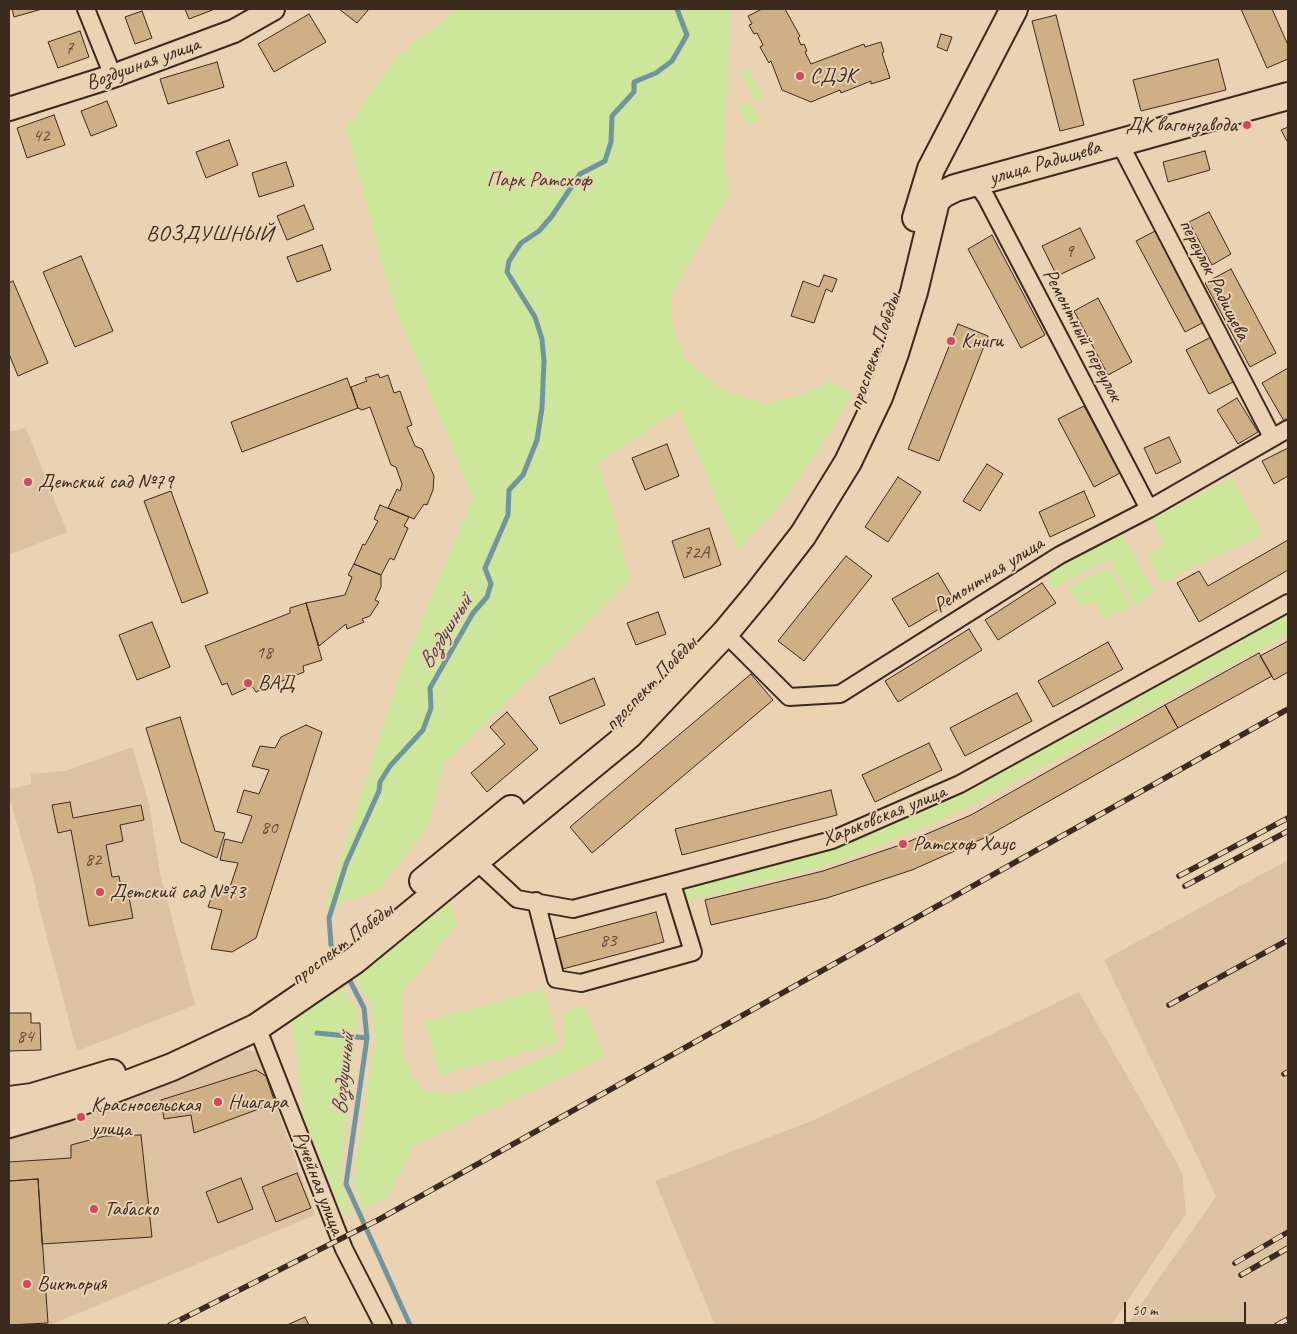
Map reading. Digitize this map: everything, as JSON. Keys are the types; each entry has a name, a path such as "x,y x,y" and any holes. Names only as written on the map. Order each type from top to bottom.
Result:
{"main road":[{"name":"проспект Победы","path":"9,1124 67,1107 164,1070 256,1018 351,953 470,854 617,723 711,622 796,517 846,432 881,345 929,177 946,139 1014,9"},
{"name":"улица Радищева","path":"934,209 936,200 943,194 975,182 1288,96"},
{"name":"улица Радищева","path":"946,139 961,173 975,182"},
{"name":"проспект Победы","path":"470,854 629,735 725,633 803,535 860,439 895,353 914,292 934,209"},
{"name":"проспект Победы","path":"9,1100 32,1097 112,1073 232,1023 256,1018"}],"street":[{"path":"86,9 113,76"},
{"name":"Воздушная улица","path":"9,109 113,76 234,31 273,9"},
{"name":"переулок Радищева","path":"1119,142 1272,437"},
{"name":"Ремонтный переулок","path":"975,182 986,197 1149,509"},
{"name":"Ремонтная улица","path":"725,633 789,697 840,694 1060,555 1149,509 1288,428"},
{"name":"Харьковская улица","path":"470,854 517,900 536,901 573,909 832,840 960,784 1288,603"},
{"path":"536,901 556,979 581,983 693,952 672,884"},
{"name":"Ручейная улица","path":"256,1018 344,1249 383,1325"}],"shaded area":[{"name":"Детский сад №79","path":"26,428 67,532 9,555 9,432"},
{"name":"Детский сад №73","path":"132,747 149,803 160,873 195,1005 77,1051 38,903 34,881 9,797 9,789 31,784 31,774 65,771"},
{"path":"1288,860 1288,1325 1127,1325 1216,1196 1104,960"},
{"path":"1079,992 1182,1172 1186,1214 1111,1325 715,1325 655,1181 814,1120"},
{"path":"241,1049 257,1052 315,1215 50,1325 9,1325 9,1132 70,1120"}],"green space":[{"name":"Парк Ратсхоф","path":"457,9 733,9 730,17 724,159 729,194 671,294 673,329 685,360 721,389 765,403 797,396 830,381 851,394 836,423 784,500 738,550 679,410 599,462 631,580 443,764 429,824 378,891 324,908 405,661 473,497 393,303 346,128 396,57"},
{"path":"748,68 763,98 756,102 740,72"},
{"path":"751,102 760,120 748,126 739,108"},
{"path":"1232,477 1262,534 1161,583 1148,555 1164,545 1152,519"},
{"path":"1122,535 1154,592 1135,607 1109,559 1053,589 1048,580 1051,570 1091,546"},
{"path":"1109,567 1130,606 1106,620 1097,604 1082,606 1067,588"},
{"path":"1288,611 1288,634 978,802 936,822 839,862 686,902 683,888 834,846"},
{"path":"450,898 456,925 402,993 401,1024 404,1060 421,1090 454,1094 492,1080 564,1048 563,1013 584,1005 605,1057 413,1146 390,1195 364,1210 353,1183 375,1039 371,1004 352,973"},
{"path":"338,980 357,1010 356,1046 340,1180 352,1213 343,1216 304,1116 291,1016"},
{"path":"544,989 558,1043 440,1075 425,1021"}],"building":[{"path":"12,9 42,9 14,17"},
{"path":"185,9 215,9 189,19"},
{"path":"339,9 369,9 357,23"},
{"path":"762,9 785,9 800,36 798,38 801,45 804,44 807,51 805,52 811,64 864,44 865,47 881,42 884,52 882,53 890,78 871,84 871,81 841,93 840,90 811,102 782,90 771,61 769,63 760,47 763,45 757,33 754,34 749,25 752,24 748,16"},
{"path":"1241,9 1272,9 1288,45 1288,59 1267,68"},
{"path":"142,11 152,38 135,44 125,17"},
{"path":"309,14 326,42 274,72 258,44"},
{"path":"1056,15 1084,125 1060,131 1032,21"},
{"path":"80,31 89,57 58,68 48,42"},
{"path":"941,34 952,37 947,51 937,47"},
{"path":"1218,59 1226,90 1141,111 1133,80"},
{"path":"217,62 224,87 168,104 160,79"},
{"path":"107,101 117,126 91,136 81,111"},
{"path":"54,115 65,145 27,158 17,128"},
{"path":"1288,127 1288,143 1281,130"},
{"path":"229,140 238,165 206,178 196,152"},
{"path":"1205,151 1210,170 1168,182 1163,162"},
{"path":"286,162 294,186 259,197 252,173"},
{"path":"304,205 314,229 287,240 277,216"},
{"path":"1209,212 1231,254 1212,265 1189,222"},
{"path":"1080,228 1095,258 1057,276 1042,246"},
{"path":"1157,230 1206,321 1185,332 1136,241"},
{"path":"992,235 1045,335 1021,348 968,249"},
{"path":"322,245 331,270 297,282 287,257"},
{"path":"81,256 113,331 75,347 43,272"},
{"path":"1231,269 1276,353 1250,367 1205,283"},
{"path":"824,275 837,279 832,292 826,289 814,323 791,316 803,281 819,287"},
{"path":"13,281 48,363 18,376 9,354 9,283"},
{"path":"1098,298 1132,362 1108,375 1074,311"},
{"path":"958,324 988,336 939,461 908,449"},
{"path":"1211,337 1235,381 1209,394 1186,350"},
{"path":"1288,368 1288,418 1284,421 1262,383"},
{"path":"378,374 380,378 388,375 394,393 400,391 412,425 407,427 415,446 422,449 434,476 433,490 427,505 424,504 414,519 388,508 397,489 400,491 402,484 396,467 391,465 370,407 362,410 358,408 351,387 367,381 365,378"},
{"path":"347,378 358,408 242,452 231,422"},
{"path":"1237,398 1258,432 1238,444 1217,410"},
{"path":"1084,406 1120,473 1094,487 1058,419"},
{"path":"1169,437 1181,462 1156,474 1144,448"},
{"path":"667,444 679,476 645,490 632,458"},
{"path":"1288,448 1288,476 1274,484 1262,461"},
{"path":"987,464 1003,474 980,511 963,501"},
{"path":"898,477 921,492 888,542 865,527"},
{"path":"171,491 208,593 182,603 144,501"},
{"path":"1084,491 1095,516 1050,537 1039,512"},
{"path":"380,505 409,517 404,526 408,528 394,560 390,558 381,575 354,564 363,544 365,545 378,521 374,519"},
{"path":"709,528 721,565 684,578 672,541"},
{"path":"1288,540 1288,570 1199,622 1177,583 1199,571 1208,586"},
{"path":"846,556 872,576 804,661 778,641"},
{"path":"354,564 381,575 381,587 375,600 379,602 370,616 362,619 364,622 347,629 346,624 319,646 306,603 345,595 352,577 348,575"},
{"path":"938,573 954,600 909,627 892,599"},
{"path":"1042,583 1056,603 998,640 985,620"},
{"path":"306,603 322,660 303,666 304,672 256,692 252,686 232,695 227,683 222,685 205,646 290,613 290,608"},
{"path":"658,612 666,634 636,645 627,623"},
{"path":"152,622 170,667 137,680 119,635"},
{"path":"969,629 982,650 898,702 885,681"},
{"path":"1288,641 1288,672 1274,680 1260,656"},
{"path":"1108,642 1123,669 1053,707 1038,681"},
{"path":"1259,653 1272,676 1178,728 1165,705"},
{"path":"751,674 773,700 592,853 570,827"},
{"path":"594,678 605,705 560,724 549,697"},
{"path":"1017,693 1032,721 965,756 950,728"},
{"path":"1165,705 1178,728 984,838 912,870 827,898 711,925 705,900 823,871 903,844 971,815"},
{"path":"507,712 538,749 487,792 471,773 505,744 490,727"},
{"path":"180,717 215,831 225,833 217,858 181,842 146,728"},
{"path":"306,725 322,732 256,938 232,952 211,949 222,910 208,907 215,887 229,890 238,863 220,860 225,839 242,843 252,816 237,812 244,790 259,794 269,770 252,766 260,746 275,748 281,737"},
{"path":"929,743 942,770 875,802 862,775"},
{"path":"831,790 837,815 682,855 675,829"},
{"path":"70,802 73,818 141,805 144,820 120,825 123,841 106,845 112,877 119,876 122,893 128,892 133,918 89,926 71,830 58,833 52,805"},
{"path":"656,912 664,942 559,970 551,940"},
{"path":"9,1013 31,1013 31,1023 40,1023 41,1050 9,1051"},
{"name":"Ниагара","path":"256,1070 266,1076 275,1103 194,1133 191,1115 164,1119 161,1100"},
{"name":"Табаско","path":"141,1135 152,1237 42,1244 38,1179 9,1181 9,1162 71,1158 71,1145 105,1136"},
{"path":"297,1173 311,1208 276,1222 262,1187"},
{"path":"241,1178 253,1209 218,1223 206,1192"},
{"name":"Виктория","path":"38,1179 48,1323 9,1325 9,1181"},
{"path":"305,1317 309,1325 287,1325"}],"waterway":[{"name":"Воздушный","path":"339,961 331,945 329,918 346,864 379,791 380,782 390,766 423,730 431,708 430,688 473,613 487,597 491,584 485,568 508,515 509,490 523,475 537,440 542,408 544,361 542,339 535,317 507,272 509,261 521,243 539,231 552,216 580,174 605,161 611,142 612,116 634,92 634,82 656,73 672,61 687,35 677,9"},
{"name":"Воздушный","path":"347,975 364,1008 367,1038 346,1184 410,1325"},
{"path":"317,1033 367,1038"}],"railway":[{"path":"170,1325 378,1220 1288,709"},
{"path":"1179,876 1288,818"},
{"path":"1185,886 1288,831"},
{"path":"1169,1005 1288,940"},
{"path":"1284,1074 1288,1072"},
{"path":"1235,1263 1288,1232"},
{"path":"1241,1275 1288,1248"},
{"path":"1277,1325 1288,1319"}],"place":[{"name":"СДЭК","path":"800,76"},
{"name":"ДК вагонзавода","path":"1247,125"},
{"name":"Книги","path":"951,341"},
{"name":"Детский сад №79","path":"28,482"},
{"name":"ВАД","path":"248,683"},
{"name":"Ратсхоф Хаус","path":"903,844"},
{"name":"Детский сад №73","path":"100,892"},
{"name":"Ниагара","path":"218,1102"},
{"name":"Красносельская улица","path":"81,1117"},
{"name":"Табаско","path":"94,1209"},
{"name":"Виктория","path":"27,1284"}],"district":[{"name":"ВОЗДУШНЫЙ","path":"210,234"}]}
